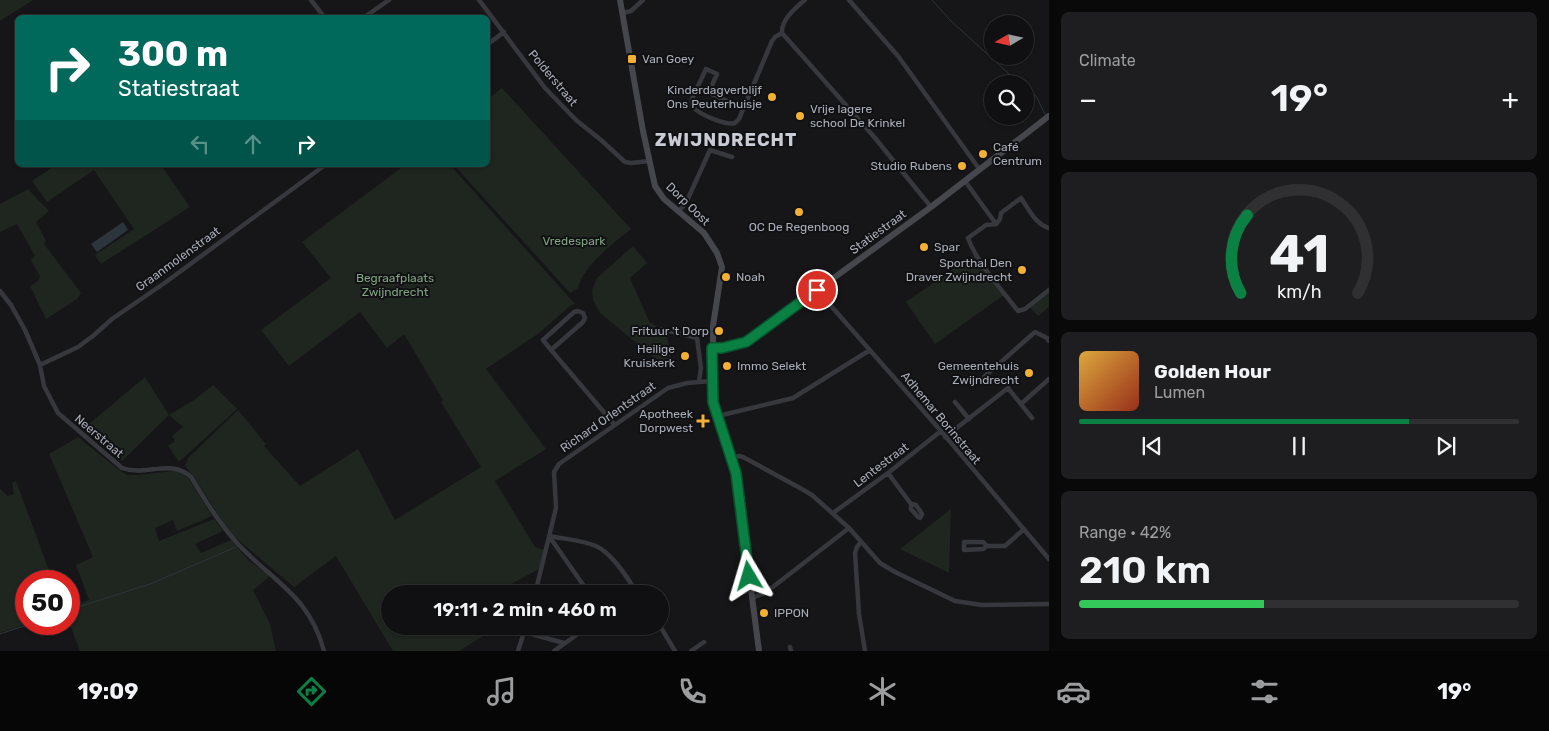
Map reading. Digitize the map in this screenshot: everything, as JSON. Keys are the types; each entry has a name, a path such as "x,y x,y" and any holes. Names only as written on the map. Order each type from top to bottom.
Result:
{"main road":[{"name":"Dorp Oost","path":"620,0 652,177 664,199 700,230 719,257 721,273 713,326 712,348 713,402 738,481 758,651"},
{"name":"Statiestraat","path":"712,348 722,348 746,342 931,208 1047,117"}],"street":[{"path":"311,0 322,15"},
{"path":"367,15 389,0"},
{"name":"Polderstraat","path":"480,0 550,93 576,120 607,145 624,162 649,161"},
{"path":"623,13 631,11 643,0"},
{"path":"805,0 787,19 782,28 782,33 875,138 931,208"},
{"path":"849,0 898,56 980,170"},
{"path":"490,42 504,32"},
{"path":"709,92 716,74 706,69 692,99 692,106 697,111 726,124 732,124 737,121 774,39 782,33"},
{"path":"698,88 743,108"},
{"path":"679,211 686,202 710,150 732,157"},
{"name":"Graanmolenstraat","path":"40,365 78,347 94,336 112,319 166,282 322,167"},
{"path":"965,182 996,224"},
{"path":"1049,228 1036,219 1021,198 1001,213 1000,219 996,224 986,225 968,238 972,249 1018,311 1025,309 1049,290"},
{"name":"Adhemar Borinstraat","path":"817,290 941,431 1049,559"},
{"name":"Neerstraat","path":"0,292 11,304 25,330 40,365 44,386 58,413 122,468 130,471 175,468 185,471 191,477 222,525 237,543 294,596 313,620 320,635 324,651"},
{"path":"551,350 583,322 585,318 581,311 574,312 543,340 551,350 614,424"},
{"path":"662,329 697,338 701,368 699,381"},
{"path":"984,377 1035,332 1049,341"},
{"path":"718,416 793,398 870,350"},
{"path":"1021,404 1049,379"},
{"name":"Richard Orlentstraat","path":"537,585 556,502 554,472 556,468 614,424 668,388 712,380"},
{"path":"945,437 1008,388 1032,418"},
{"path":"955,402 969,419"},
{"name":"Lentestraat","path":"833,513 941,431"},
{"path":"732,458 744,457 800,488 833,513 849,528 880,564 955,601 982,605 1049,604"},
{"path":"888,473 911,504"},
{"path":"752,598 765,593 849,528"},
{"path":"988,546 983,542 964,542 964,550 983,550 988,546 1005,546 1024,529"},
{"path":"549,536 583,585"},
{"path":"549,536 589,544 603,550 614,561 631,585"},
{"path":"861,542 856,547 855,553 858,614 865,651"},
{"path":"1044,552 1049,548"},
{"path":"518,651 523,635"},
{"path":"535,635 564,643"},
{"path":"554,651 576,635"},
{"path":"665,635 675,651"},
{"path":"691,651 704,642"}],"green space":[{"path":"0,0 33,0 0,21"},
{"path":"502,88 631,229 593,263 587,270 578,288 570,293 456,167 490,167 490,97"},
{"path":"53,167 162,167 190,207 101,264 95,255 134,229 94,170 47,202 32,181"},
{"name":"Begraafplaats Zwijndrecht","path":"402,167 452,167 575,304 570,306 539,333 486,369 546,449 495,481 535,547 544,550 539,569 510,585 381,585 381,631 336,556 294,587 230,533 185,466 188,458 238,410 266,444 264,446 300,486 358,449 395,520 481,467 441,402 443,400 404,334 387,348 360,312 289,366 261,330 331,278 302,242"},
{"path":"28,189 49,211 36,222 46,241 44,244 81,293 77,299 46,319 30,286 38,281 40,276 31,260 35,256 17,224 0,232 0,204"},
{"name":"Vredespark","path":"633,246 647,263 630,278 650,323 667,334 671,361 661,363 600,313 593,300 592,290 597,278"},
{"path":"975,254 1004,295 935,344 906,302"},
{"path":"1049,292 1049,307 1038,316 1029,306"},
{"path":"145,377 169,415 122,461 83,429"},
{"path":"213,385 237,409 179,462 168,446 175,441 172,436 183,427 169,415 194,400"},
{"path":"78,437 127,475 173,471 181,472 188,478 212,516 177,531 173,520 155,528 159,541 214,519 223,531 195,544 201,553 231,540 248,560 270,576 253,590 270,624 276,651 80,651 74,635 80,635 80,603 89,600 80,576 80,570 78,570 76,565 93,557 49,454"},
{"path":"16,481 49,570 15,570 15,628 0,633 0,489 8,496 14,494 12,483"},
{"path":"951,509 949,573 900,549"},
{"path":"383,635 485,635 459,651 393,651"}],"shaded area":[{"path":"123,222 128,230 97,252 91,244"}],"waterway":[{"path":"932,0 950,20 1010,75"},
{"path":"1034,95 1046,116"},
{"path":"80,606 150,584 236,547"},
{"path":"0,634 15,629"}],"place":[{"name":"Van Goey","path":"632,59"},
{"name":"Kinderdagverblijf Ons Peuterhuisje","path":"772,97"},
{"name":"Vrije lagere school De Krinkel","path":"800,116"},
{"name":"Café Centrum","path":"983,154"},
{"name":"Studio Rubens","path":"962,166"},
{"name":"OC De Regenboog","path":"799,212"},
{"name":"Spar","path":"924,247"},
{"name":"Sporthal Den Draver Zwijndrecht","path":"1022,270"},
{"name":"Noah","path":"726,277"},
{"name":"Frituur 't Dorp","path":"719,331"},
{"name":"Heilige Kruiskerk","path":"685,356"},
{"name":"Immo Selekt","path":"727,366"},
{"name":"Gemeentehuis Zwijndrecht","path":"1029,373"},
{"name":"Apotheek Dorpwest","path":"703,421"},
{"name":"IPPON","path":"764,613"}],"district":[{"name":"ZWIJNDRECHT","path":"726,140"}],"route":[{"path":"749,576 736,473 713,402 712,348 722,348 746,342 817,290"}]}
